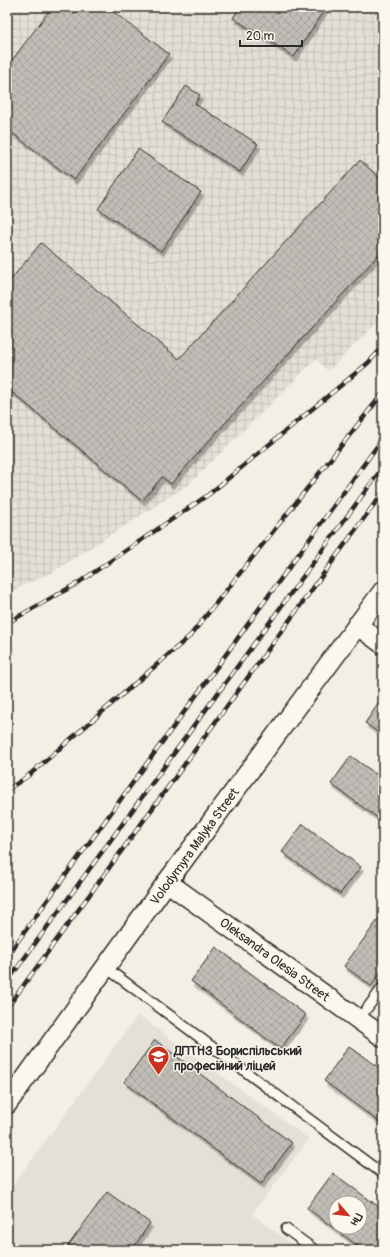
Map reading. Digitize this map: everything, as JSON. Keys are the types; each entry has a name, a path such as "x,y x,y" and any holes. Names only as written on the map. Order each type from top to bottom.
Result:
{"street":[{"name":"Volodymyra Malyka Street","path":"7,1104 167,882 383,591"},
{"path":"357,625 383,644"},
{"name":"Oleksandra Olesia Street","path":"167,882 383,1037"}],"lane":[{"path":"105,967 383,1174"},
{"path":"359,1019 383,987"},
{"path":"286,1228 315,1250"}],"shaded area":[{"path":"7,7 383,7 383,317 328,371 316,359 188,485 53,572 7,593"},
{"name":"ДПТНЗ Бориспільський професійний ліцей","path":"138,1015 309,1139 252,1214 300,1250 7,1250 7,1193"}],"building":[{"path":"52,7 65,7 74,14 79,7 107,7 169,54 74,180 7,129 7,67"},
{"path":"240,7 326,7 294,57 233,18"},
{"path":"186,86 200,95 195,104 258,144 240,172 162,122"},
{"path":"138,149 201,192 161,251 98,209"},
{"path":"360,160 383,181 383,250 171,484 162,477 142,501 7,388 7,284 41,243 179,359"},
{"path":"383,697 383,736 365,723"},
{"path":"351,756 383,779 383,822 331,784"},
{"path":"303,824 361,867 340,894 282,852"},
{"path":"383,913 383,970 371,986 344,966"},
{"path":"216,947 306,1015 280,1049 191,981"},
{"path":"155,1040 292,1143 261,1184 124,1082"},
{"path":"349,1046 383,1071 383,1125 324,1081"},
{"path":"333,1173 363,1195 328,1195 328,1224 307,1208"},
{"path":"107,1192 150,1223 132,1250 65,1250"},
{"path":"368,1199 383,1210 383,1250 363,1250 343,1235 368,1235"}],"railway":[{"path":"7,623 78,583 208,495 368,363 383,347"},
{"path":"7,790 28,776 190,636 383,393"},
{"path":"7,956 383,438"},
{"path":"7,982 383,467"},
{"path":"7,1008 383,492"}],"place":[{"name":"ДПТНЗ Бориспільський професійний ліцей","path":"158,1076"}]}
